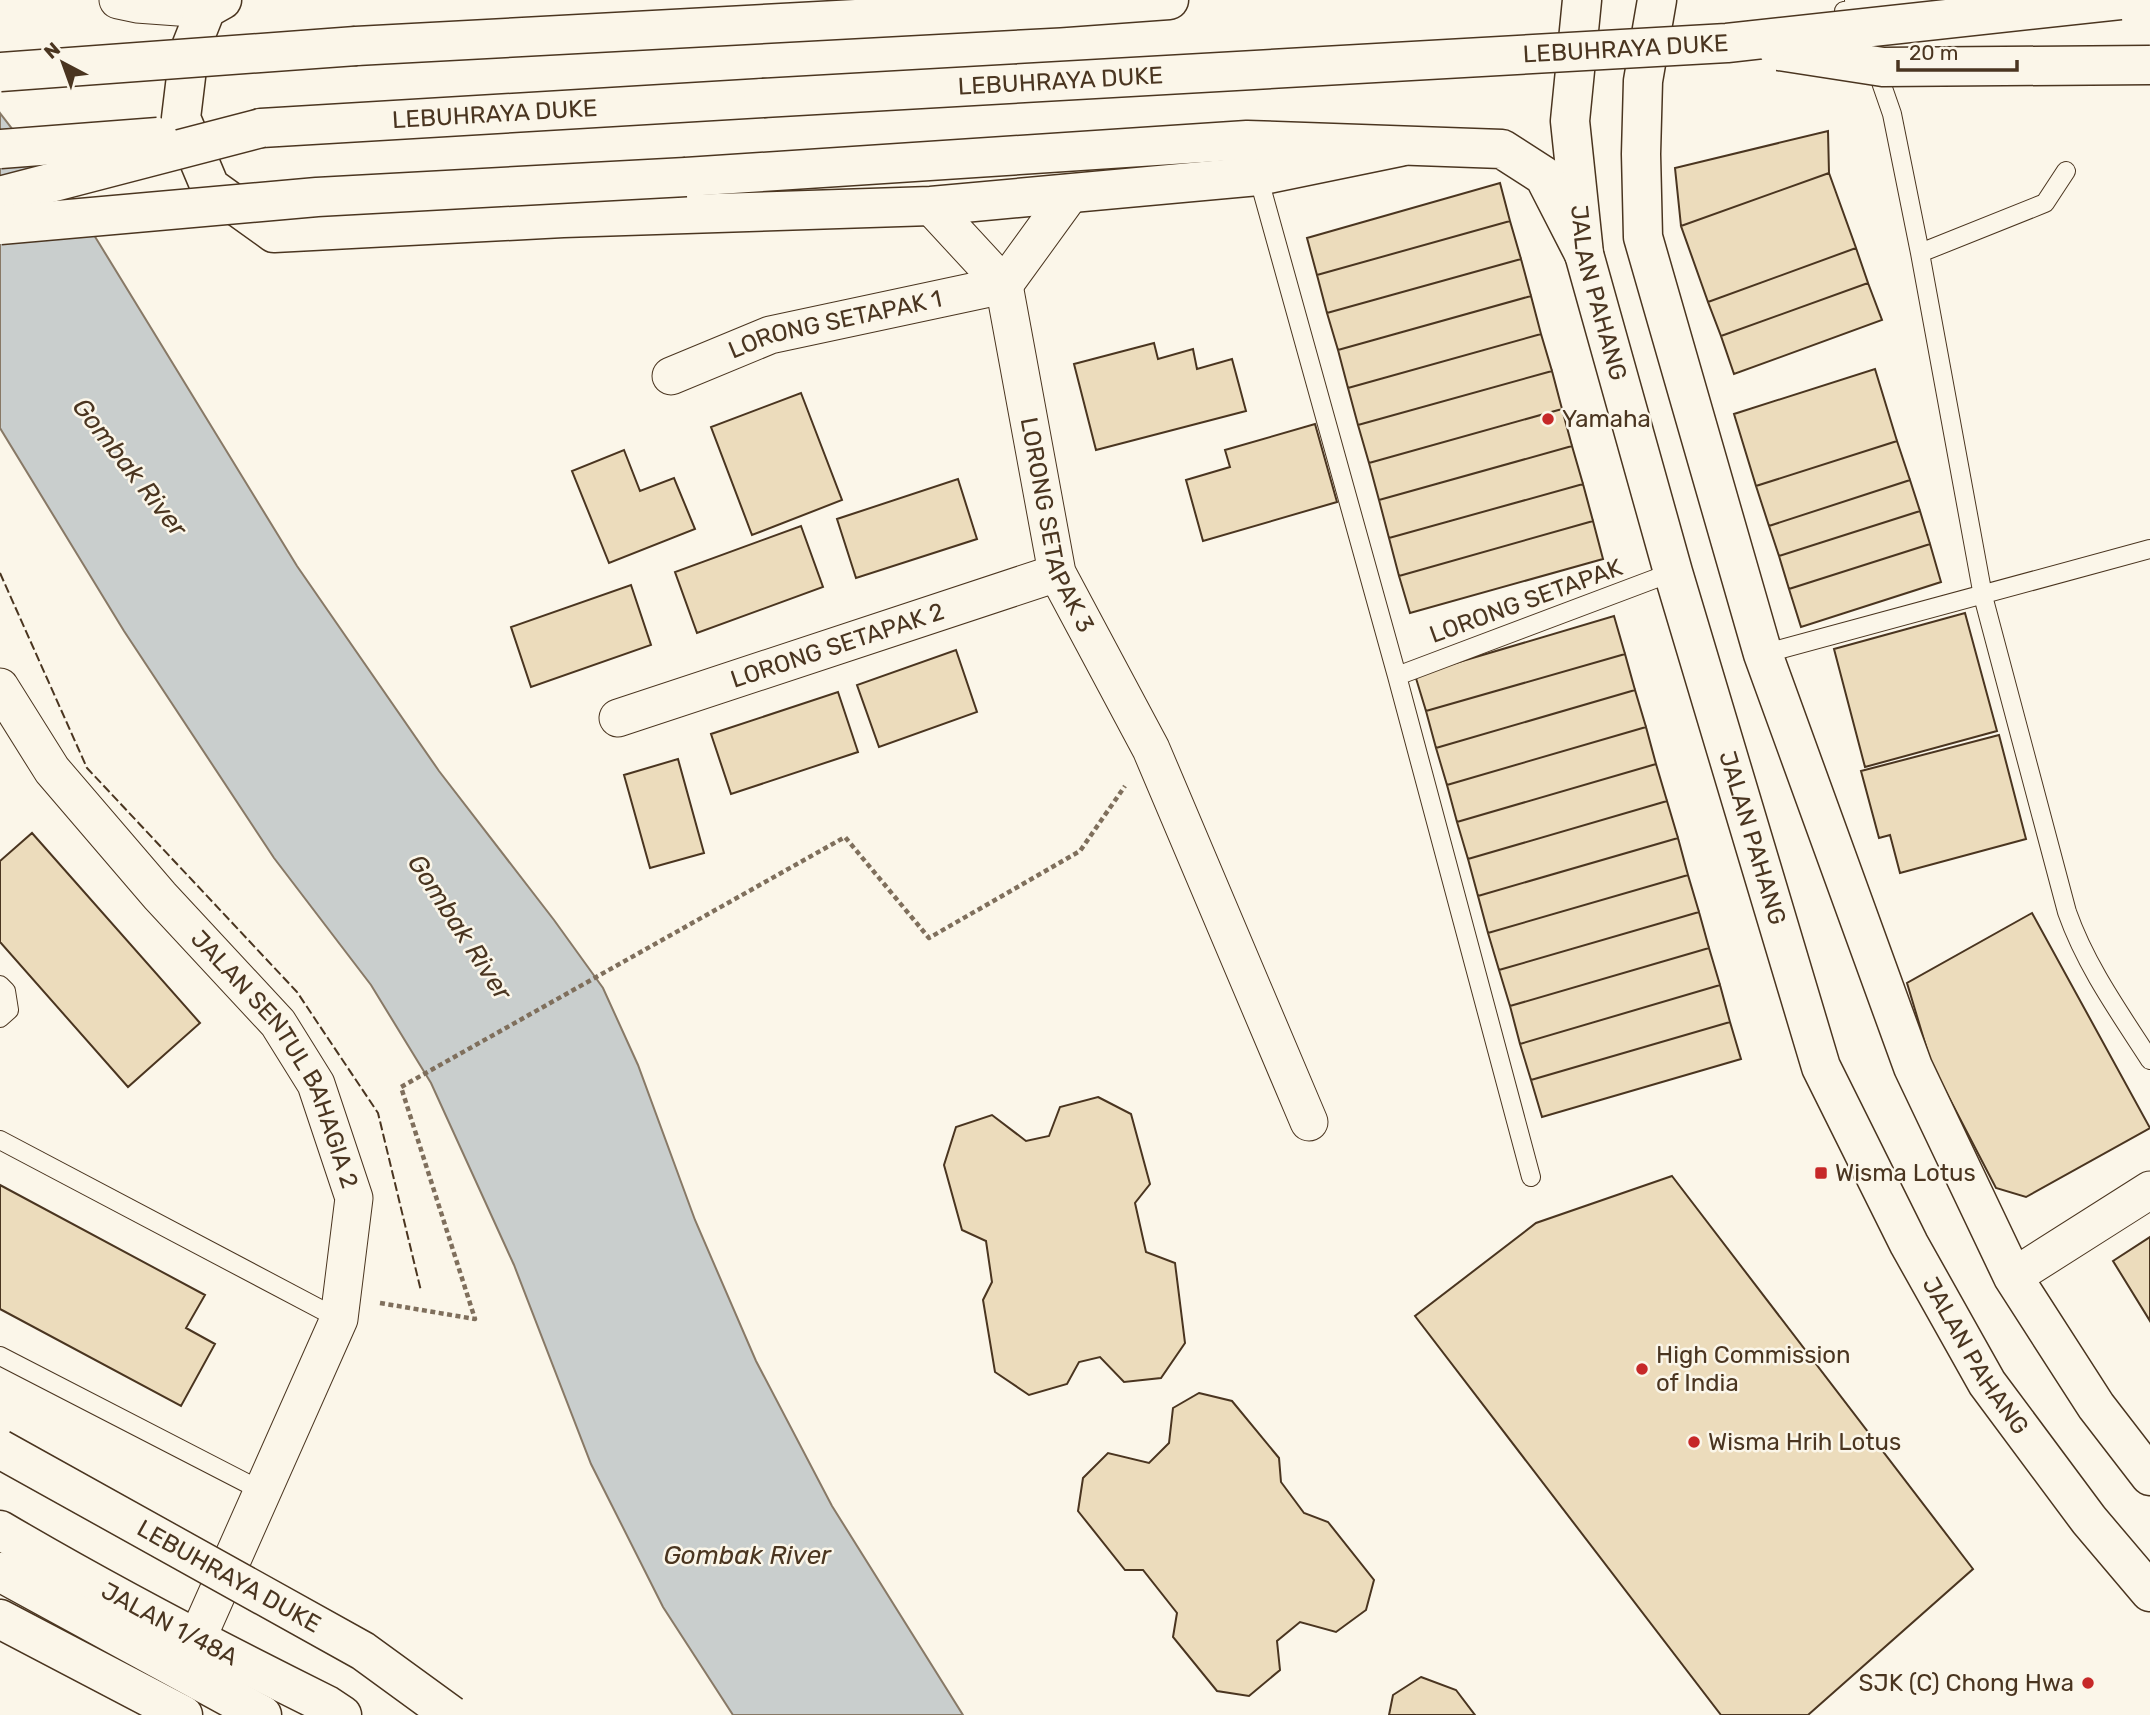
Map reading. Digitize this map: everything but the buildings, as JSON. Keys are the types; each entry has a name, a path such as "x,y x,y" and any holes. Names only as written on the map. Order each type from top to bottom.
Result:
{"main road":[{"path":"0,72 356,46 1031,10 1169,0"},
{"name":"JALAN PAHANG","path":"1582,0 1570,121 1584,254 1673,572 1821,1067 1909,1244 1987,1383 2088,1520 2150,1592"},
{"path":"1657,0 1643,81 1643,237 1763,654 1913,1067 2013,1277 2096,1406 2150,1476"},
{"name":"LEBUHRAYA DUKE","path":"0,149 261,128 1727,43 2120,0"},
{"path":"214,4 189,52 181,118 210,187 275,233 563,218 930,206 1258,176 1400,147"},
{"path":"1727,43 1883,67 2150,65"},
{"path":"0,197 261,128"},
{"path":"0,225 317,197 686,177 1247,140 1502,149 1544,176 1584,254"},
{"name":"LEBUHRAYA DUKE","path":"0,1449 363,1651 452,1715"},
{"name":"JALAN 1/48A","path":"0,1530 97,1587 342,1715"},
{"path":"0,1572 262,1715"},
{"path":"0,1619 183,1715"}],"street":[{"path":"118,0 137,4 214,4"},
{"path":"930,206 1004,285 1070,194"},
{"name":"LORONG SETAPAK 1","path":"671,376 770,335 1004,285"},
{"name":"LORONG SETAPAK 3","path":"1004,285 1057,573 1151,750 1310,1122"},
{"name":"LORONG SETAPAK 2","path":"618,718 1057,573"},
{"name":"JALAN SENTUL BAHAGIA 2","path":"0,687 52,770 160,896 278,1023 316,1084 354,1198 340,1308 264,1492 197,1641"},
{"path":"2013,1277 2150,1190"}],"lane":[{"path":"1828,13 1855,4 1931,0"},
{"path":"1855,4 1892,114 1983,596 2067,912 2078,943 2092,970 2150,1060"},
{"path":"1643,81 1718,30 1801,17"},
{"path":"1920,253 2045,203 2066,172"},
{"path":"1258,176 1397,676 1531,1177"},
{"path":"1763,654 2150,549"},
{"name":"LORONG SETAPAK","path":"1397,676 1673,572"},
{"path":"0,985 6,992 9,1010 0,1018"},
{"path":"0,1140 340,1308"},
{"path":"0,1356 264,1492"}],"path":[{"path":"340,1308 475,1319 401,1087 845,837 929,938 1080,851 1151,750"}],"water":[{"name":"Gombak River","path":"0,113 94,235 297,566 439,771 603,988 638,1065 695,1220 756,1361 832,1506 963,1715 733,1715 663,1607 591,1464 514,1265 431,1083 371,985 274,858 124,631 0,428"}],"fence":[{"path":"0,573 87,768 297,992 378,1113 421,1291"}],"place":[{"name":"Yamaha","path":"1548,419"},
{"name":"Wisma Lotus","path":"1821,1173"},
{"name":"High Commission of India","path":"1642,1369"},
{"name":"Wisma Hrih Lotus","path":"1694,1442"},
{"name":"SJK (C) Chong Hwa","path":"2088,1683"}]}
